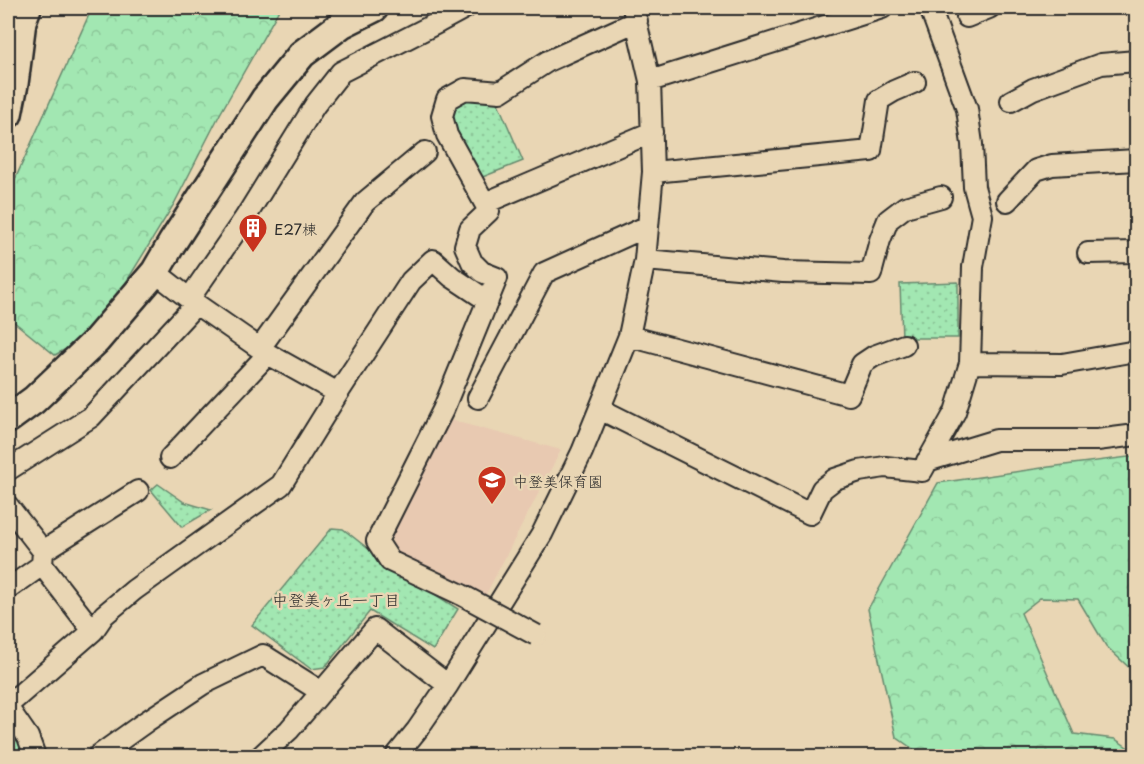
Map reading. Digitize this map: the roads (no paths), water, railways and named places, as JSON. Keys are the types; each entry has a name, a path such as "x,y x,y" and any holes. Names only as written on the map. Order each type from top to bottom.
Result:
{"street":[{"path":"8,114 22,21 27,8"},
{"path":"8,419 34,400 96,341 155,272 265,99 302,54 342,24 374,8"},
{"path":"8,470 91,417 192,301 315,105 341,72 465,8"},
{"path":"650,81 882,8"},
{"path":"600,409 810,514 822,489 836,479 859,471 885,467 922,471 955,412 970,363 973,267 982,216 974,187 972,144 967,109 930,8"},
{"path":"967,17 989,8"},
{"path":"396,756 448,685 542,534 582,452 629,336 645,260 653,172 650,81 635,14 548,61 500,92 465,89 447,99 442,116 447,135 489,212 470,229 465,246 472,262 482,272 497,278 443,410 377,541 390,561 462,595 536,635"},
{"path":"1011,101 1033,89 1101,64 1137,61"},
{"path":"653,172 871,152 879,100 915,82"},
{"path":"485,203 652,132"},
{"path":"170,458 265,351 365,202 425,152"},
{"path":"1007,201 1036,170 1052,165 1137,160"},
{"path":"645,260 783,272 871,273 888,220 905,207 940,197"},
{"path":"478,398 544,273 648,226"},
{"path":"1088,253 1137,252"},
{"path":"35,756 28,737 8,706 93,632 104,615 134,590 281,485 411,281 433,260 452,277 488,301"},
{"path":"155,272 192,301 265,351 338,393"},
{"path":"629,336 849,395 862,364 874,356 904,345"},
{"path":"970,363 1062,364 1137,351"},
{"path":"927,462 996,440 1097,440 1137,435"},
{"path":"8,589 42,558 138,491"},
{"path":"8,506 93,632"},
{"path":"261,756 289,730 375,629 448,685"},
{"path":"98,756 203,684 263,655 320,691"}],"place":[{"name":"E27棟","path":"253,254"},
{"name":"中登美保育園","path":"492,506"}],"district":[{"name":"中登美ヶ丘一丁目","path":"336,599"}]}
